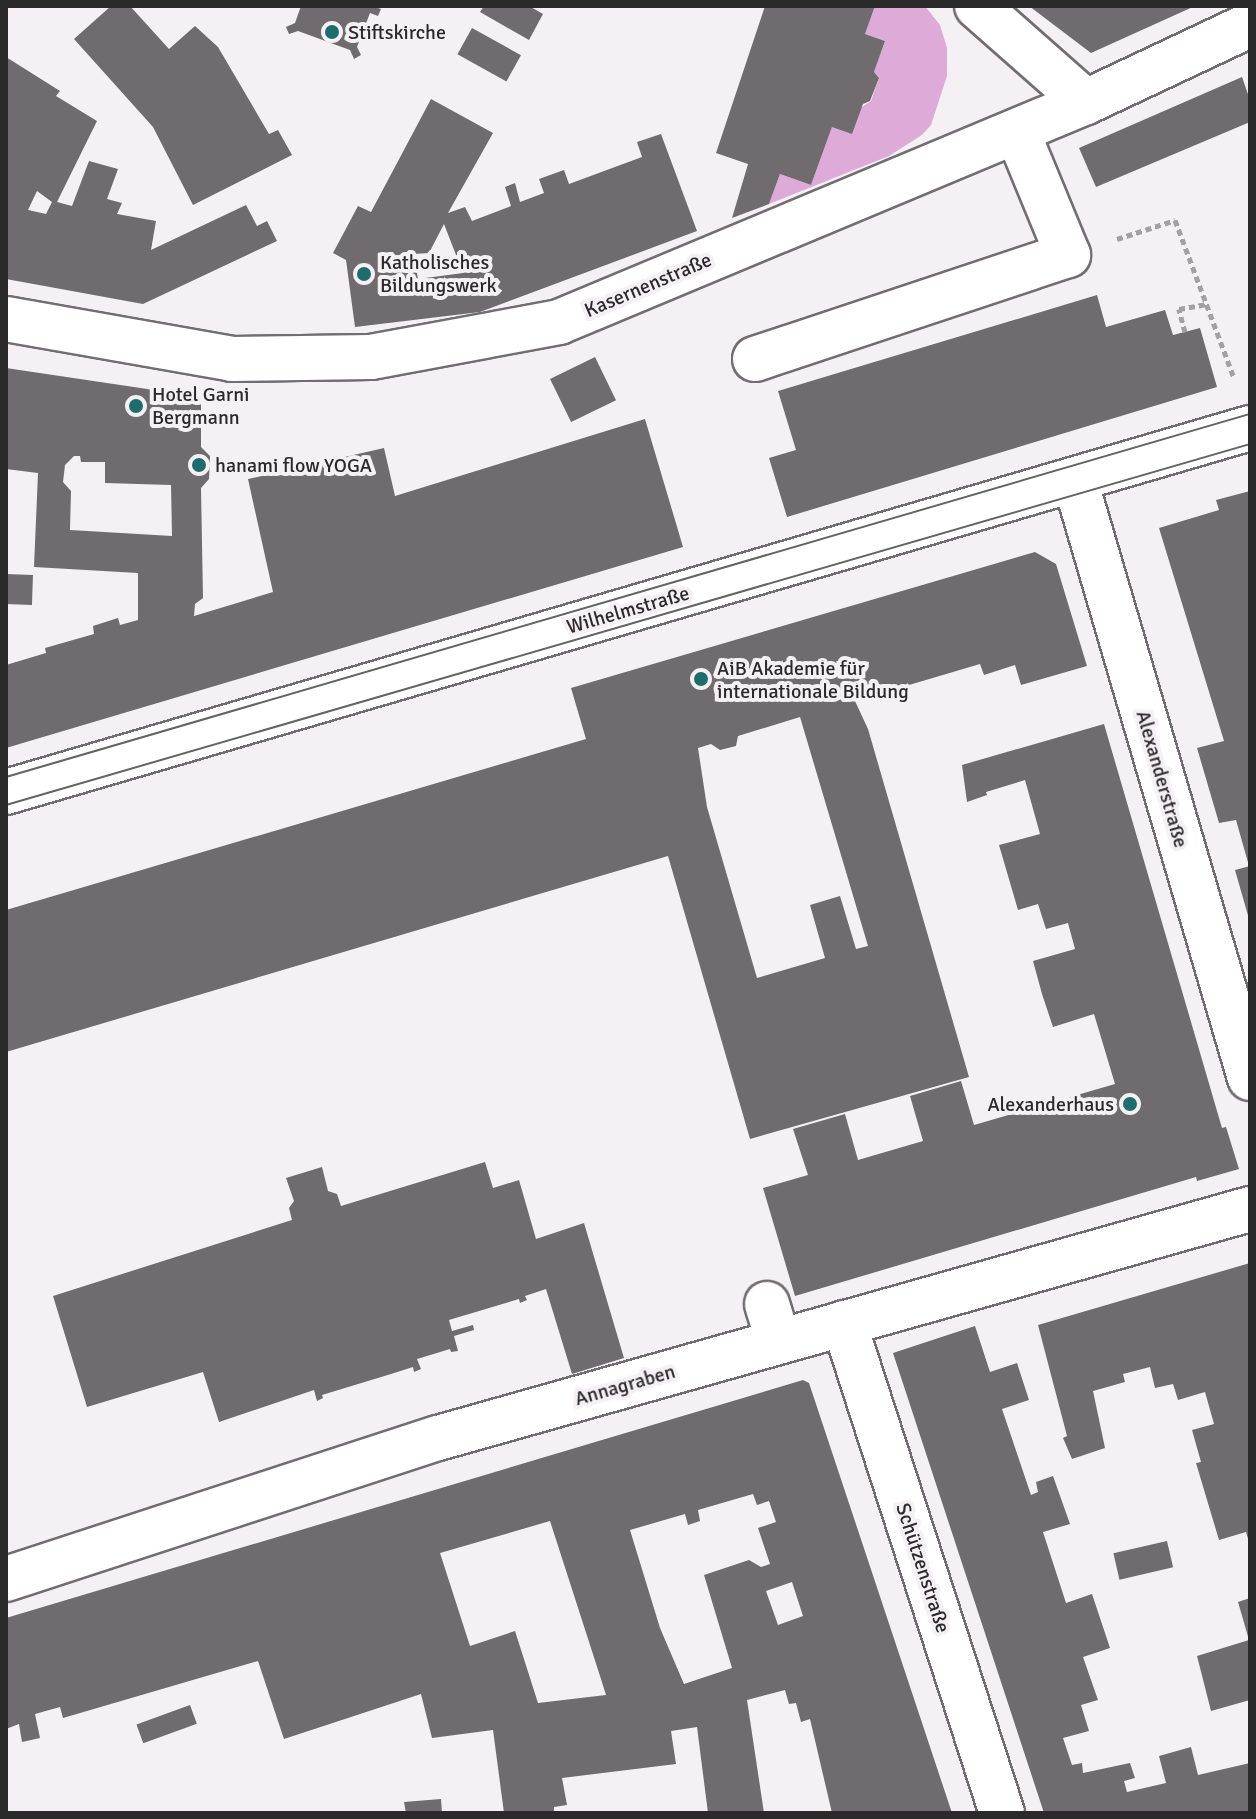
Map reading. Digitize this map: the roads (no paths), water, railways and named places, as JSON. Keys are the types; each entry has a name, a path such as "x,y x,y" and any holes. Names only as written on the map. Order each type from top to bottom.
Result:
{"street":[{"path":"977,6 1086,102"},
{"name":"Kasernenstraße","path":"6,319 232,359 387,355 559,322 1086,102 1250,25"},
{"path":"755,359 1068,255 1017,131"},
{"name":"Wilhelmstraße","path":"6,792 1250,428"},
{"name":"Alexanderstraße","path":"1075,480 1250,1078"},
{"name":"Annagraben","path":"6,1579 438,1438 772,1323 844,1323 1250,1209"},
{"name":"Schützenstraße","path":"844,1323 1002,1813"}],"tram line":[{"path":"6,777 1250,414"},
{"path":"6,805 1250,444"}],"place":[{"name":"Stiftskirche","path":"332,32"},
{"name":"Katholisches Bildungswerk","path":"364,274"},
{"name":"Hotel Garni Bergmann","path":"136,406"},
{"name":"hanami flow YOGA","path":"199,465"},
{"name":"AiB Akademie für internationale Bildung","path":"701,679"},
{"name":"Alexanderhaus","path":"1130,1104"}]}
